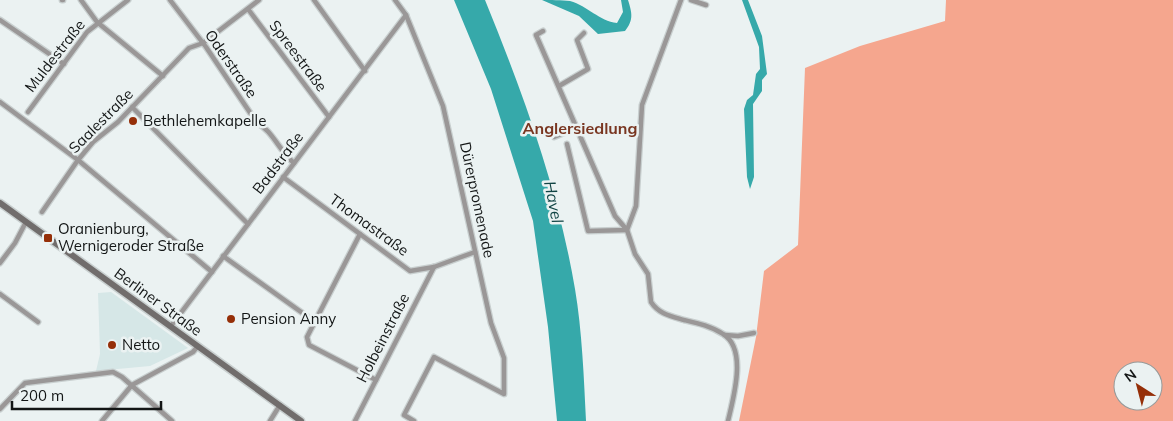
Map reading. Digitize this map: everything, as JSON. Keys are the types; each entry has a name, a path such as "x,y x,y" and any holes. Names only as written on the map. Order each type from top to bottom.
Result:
{"main road":[{"name":"Berliner Straße","path":"0,203 302,421"}],"street":[{"path":"81,0 97,22 163,76"},
{"name":"Muldestraße","path":"28,112 97,22 128,0"},
{"name":"Oderstraße","path":"170,0 203,43 257,123 262,126 284,155 294,163"},
{"name":"Saalestraße","path":"42,212 78,160 93,142 132,107 190,48 203,43 259,0"},
{"path":"314,0 365,71"},
{"name":"Dürerpromenade","path":"395,0 406,15 443,106 491,323 504,358 504,394 434,357 404,415 414,421"},
{"path":"627,230 636,206 642,105 681,0"},
{"path":"691,0 706,5"},
{"name":"Spreestraße","path":"248,9 329,118"},
{"name":"Badstraße","path":"170,326 406,15"},
{"path":"0,20 64,64"},
{"path":"544,31 536,35 614,216 627,230 635,254 648,274 651,302 664,314 706,326 725,335 738,336 754,333"},
{"path":"559,86 588,69 577,40 584,33"},
{"path":"0,102 78,160 212,272"},
{"path":"132,107 248,224"},
{"path":"554,137 576,128"},
{"path":"568,144 588,231 627,230"},
{"name":"Thomastraße","path":"283,177 410,270 434,267 475,252"},
{"path":"0,263 16,242 26,222"},
{"path":"360,234 308,337 309,345 376,380"},
{"path":"224,256 315,322"},
{"name":"Holbeinstraße","path":"355,421 434,267"},
{"path":"0,294 38,322"},
{"path":"725,335 735,349 737,385 728,421"},
{"path":"102,421 132,385 192,352 198,346"},
{"path":"0,409 25,383 113,372 132,385 166,419 172,421"},
{"path":"270,421 280,406"}],"shaded area":[{"path":"946,0 1173,0 1173,421 739,421 756,337 764,271 798,245 805,68 860,46 945,21"},
{"path":"111,292 188,348 150,366 96,371 100,354 98,293"}],"water":[{"name":"Havel","path":"454,0 485,0 513,70 538,142 559,215 575,289 581,338 586,421 557,421 548,327 533,221 491,89"},
{"path":"542,0 570,1 611,22 617,23 623,12 621,0 628,0 631,20 625,31 598,34 579,16"},
{"path":"742,0 748,0 762,36 767,74 762,80 762,91 753,104 754,177 750,189 747,177 744,109 747,100 753,95 756,74 760,69 759,47"}],"place":[{"name":"Bethlehemkapelle","path":"133,121"},
{"name":"Oranienburg, Wernigeroder Straße","path":"48,238"},
{"name":"Pension Anny","path":"231,319"},
{"name":"Netto","path":"112,345"}],"district":[{"name":"Anglersiedlung","path":"580,128"}]}
